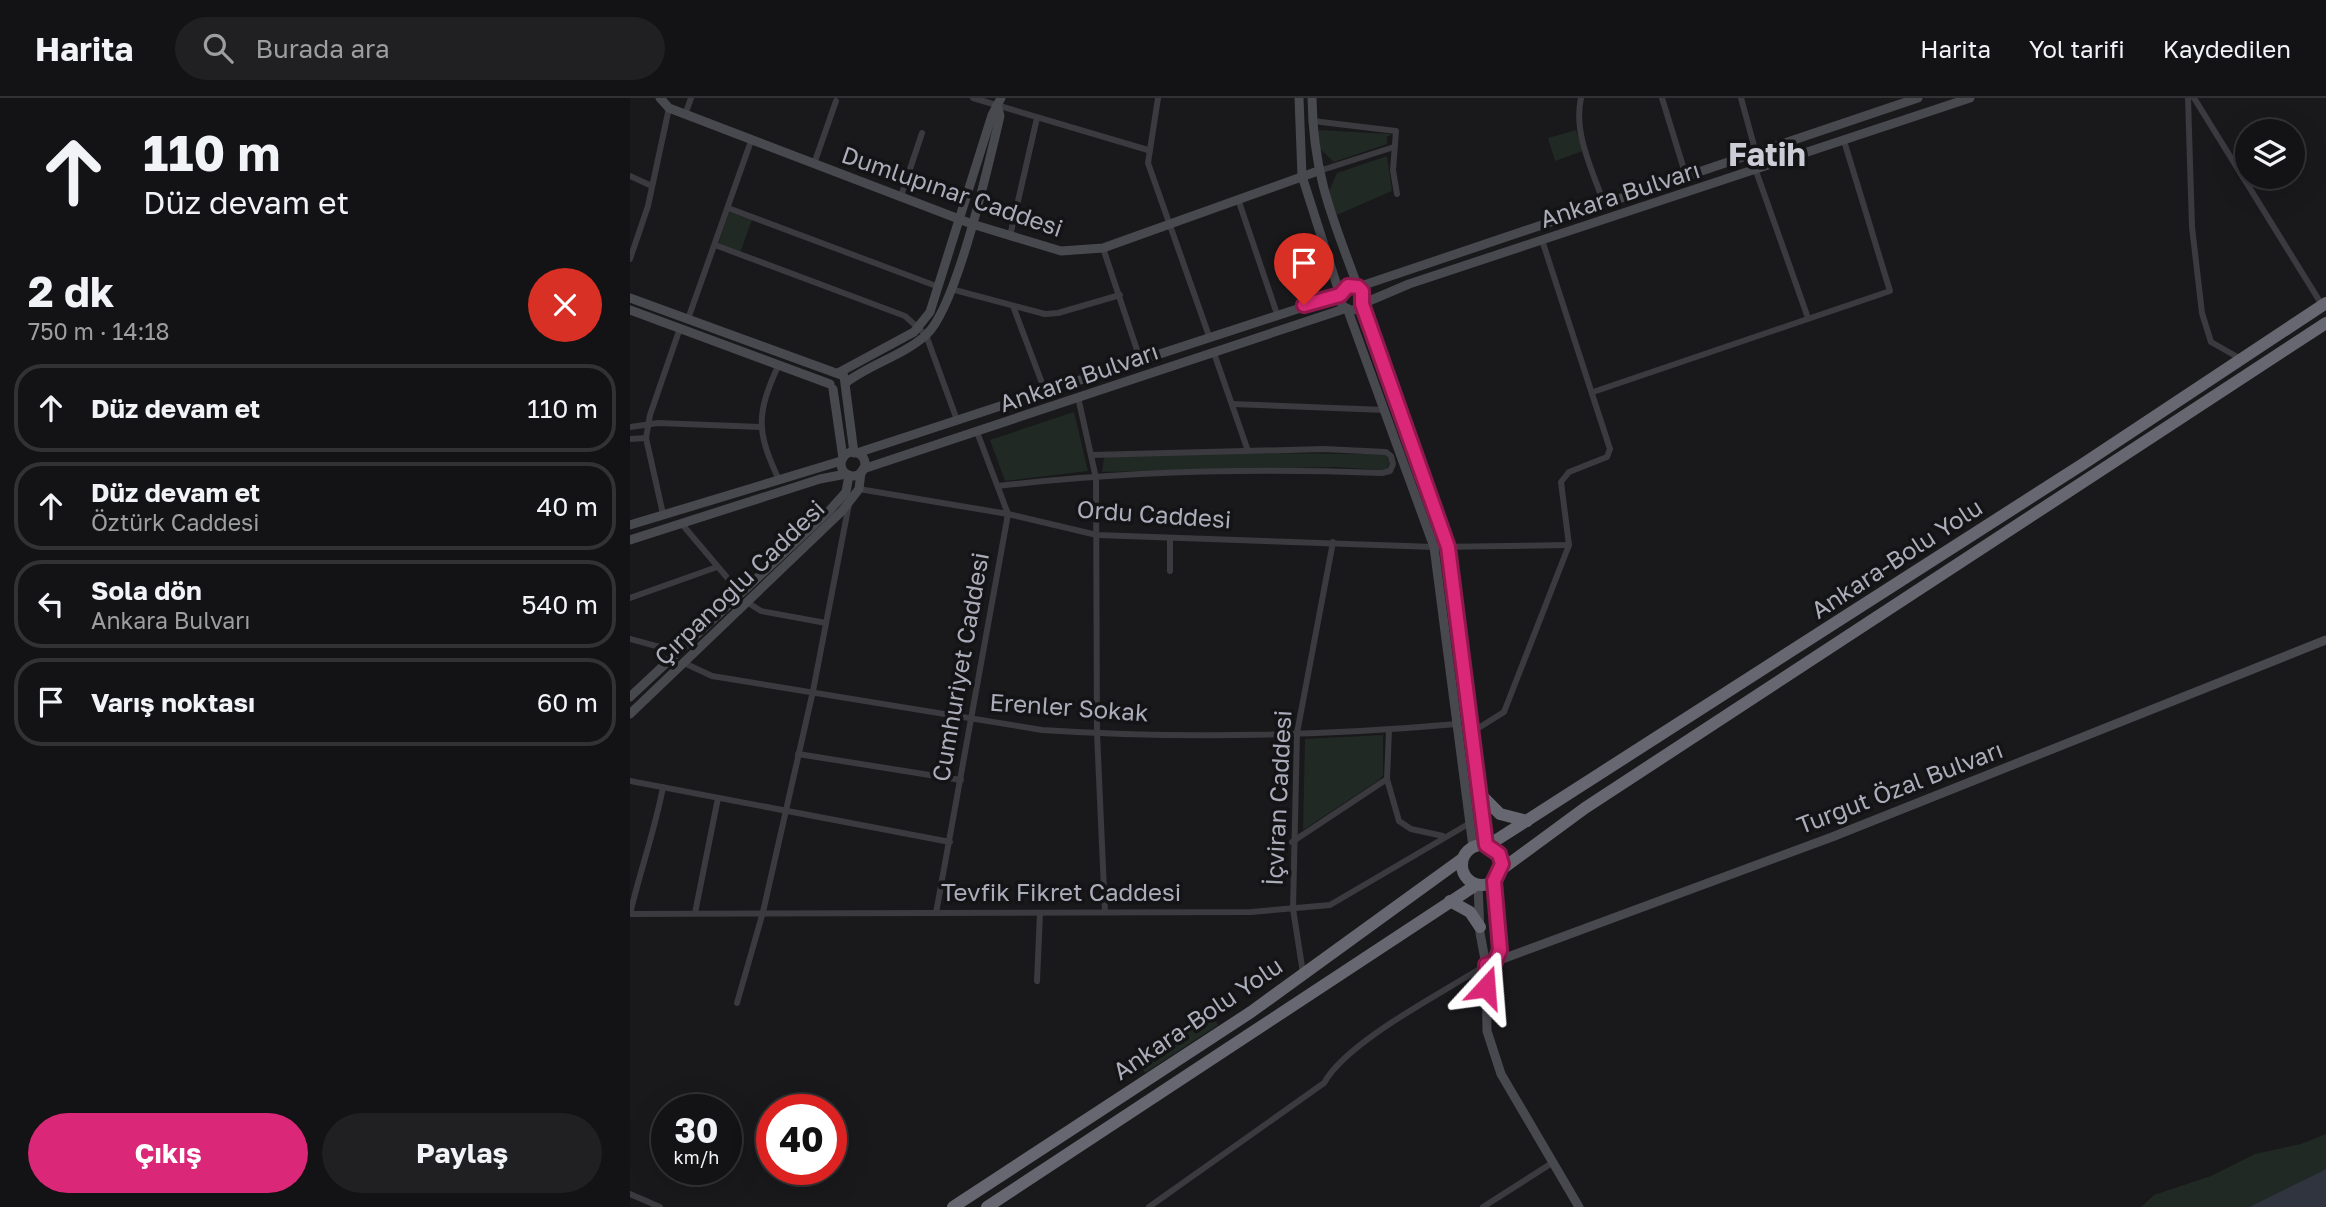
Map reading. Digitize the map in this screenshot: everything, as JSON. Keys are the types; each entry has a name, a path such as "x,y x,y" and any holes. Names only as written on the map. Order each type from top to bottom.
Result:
{"highway":[{"name":"Ankara-Bolu Yolu","path":"1487,846 2324,304"},
{"name":"Ankara-Bolu Yolu","path":"1502,869 1585,808 2326,323"},
{"path":"1480,794 1500,814 1527,821"},
{"path":"1487,846 1499,854 1502,869 1494,881 1477,885 1464,875 1462,859 1473,847 1487,846"},
{"name":"Ankara-Bolu Yolu","path":"953,1207 1251,1012 1462,859"},
{"name":"Ankara-Bolu Yolu","path":"987,1207 1477,885"},
{"path":"1450,901 1470,912 1480,927"}],"street":[{"name":"Dumlupınar Caddesi","path":"660,98 669,108 751,141 901,195 972,224 1061,251 1103,248 1318,171"},
{"path":"685,115 691,98"},
{"path":"973,98 1148,150"},
{"path":"1158,98 1148,163 1209,337"},
{"path":"1299,98 1301,176 1342,304 1347,309 1434,547 1473,847"},
{"path":"1312,98 1318,171 1329,212 1363,294 1362,304 1448,547 1487,846"},
{"path":"1581,98 1578,120 1580,133 1604,204"},
{"path":"1662,98 1686,177"},
{"path":"1741,98 1756,153"},
{"name":"Ankara Bulvarı","path":"630,525 779,480 1340,295 1345,287 1358,287 1918,98"},
{"name":"Ankara Bulvarı","path":"630,540 820,479 862,471 1078,397 1353,309 1409,284 1970,98"},
{"path":"2188,98 2190,193 2202,313 2211,342 2241,359"},
{"path":"2194,98 2324,304"},
{"path":"814,164 836,101"},
{"path":"848,475 842,459 831,387 837,374 922,332 940,288 992,115 999,104"},
{"path":"630,310 779,364 831,387 846,385 867,367 922,332 951,289 972,224 1000,116 999,104"},
{"path":"630,259 633,239 652,186 669,108"},
{"path":"1010,236 1037,117"},
{"path":"1313,121 1396,131 1394,147 1397,194"},
{"path":"901,195 922,133"},
{"path":"688,319 751,141"},
{"path":"1593,392 1890,291 1844,141"},
{"path":"1318,171 1394,147"},
{"path":"1756,171 1808,318"},
{"path":"630,176 652,186"},
{"path":"1238,199 1276,314"},
{"path":"728,208 940,288"},
{"path":"1472,732 1504,712 1569,545 1561,482 1569,472 1607,457 1610,449 1542,240"},
{"path":"715,245 894,312 922,332 957,420"},
{"path":"1103,248 1140,359"},
{"path":"951,289 1045,314 1058,313 1119,295"},
{"path":"630,298 837,374 846,385 855,453 864,461 862,471"},
{"path":"1013,306 1045,391"},
{"path":"663,514 646,438 647,425 680,328"},
{"path":"1214,353 1248,451"},
{"path":"779,364 767,391 761,427 764,445 779,480"},
{"path":"1078,397 1095,475 1097,733 1105,912"},
{"path":"1232,404 1385,410"},
{"path":"630,427 761,427"},
{"path":"977,432 1008,514"},
{"path":"630,439 646,438"},
{"path":"998,486 1095,475 1310,469 1382,473 1390,471 1393,462 1388,453 1376,451 1091,455"},
{"name":"Çırpanoğlu Caddesi","path":"630,697 850,503 859,489 862,471"},
{"name":"Çırpanoğlu Caddesi","path":"630,714 684,663 843,496 848,475"},
{"name":"Ordu Caddesi","path":"859,489 1008,514 1097,535 1434,547 1569,545"},
{"path":"737,1003 762,912 813,691 850,503"},
{"name":"Cumhuriyet Caddesi","path":"936,913 1008,514"},
{"path":"681,523 744,598 761,611 827,623"},
{"path":"1170,571 1171,539"},
{"name":"İçviran Caddesi","path":"1303,973 1293,909 1292,842 1297,733 1333,542"},
{"path":"630,598 717,568"},
{"path":"630,639 678,652"},
{"name":"Turgut Özal Bulvarı","path":"1491,963 1832,837 2326,640"},
{"name":"Erenler Sokak","path":"684,663 712,676 813,691 970,720 1097,733 1297,733 1389,730 1457,724"},
{"path":"1389,730 1387,779 1399,821 1411,829 1443,836"},
{"path":"798,754 961,780"},
{"path":"1292,842 1387,779"},
{"path":"630,781 950,842"},
{"path":"630,914 638,877 656,823 663,787"},
{"path":"695,913 718,798"},
{"name":"Tevfik Fikret Caddesi","path":"630,914 1105,912 1317,908 1343,899 1443,836 1469,823"},
{"path":"1149,1207 1324,1083 1332,1068 1364,1043 1491,963 1500,950 1494,881"},
{"path":"1477,885 1480,927 1491,963 1486,1031 1501,1074 1579,1207"},
{"path":"1037,981 1040,912"},
{"path":"1483,1207 1552,1163"},
{"path":"630,1194 660,1207"}],"shaded area":[{"path":"1319,130 1390,136 1387,136 1387,144 1334,162 1319,148"},
{"path":"1576,130 1583,151 1555,161 1548,138"},
{"path":"1387,156 1392,191 1337,215 1328,193 1337,173"},
{"path":"729,212 752,220 740,253 718,245"},
{"path":"1074,412 1088,471 1005,481 990,440"},
{"path":"1240,453 1385,454 1390,461 1387,469 1381,470 1336,467 1102,472 1104,457"},
{"path":"1383,735 1383,775 1379,780 1303,830 1305,739"},
{"path":"1192,1019 1216,1021 1218,1025 1145,1073 1143,1070 1158,1041"},
{"path":"2326,1134 2326,1169 2249,1207 2141,1207 2154,1195 2211,1176 2255,1154 2301,1144"},
{"path":"2326,1169 2326,1207 2249,1207"}],"district":[{"name":"Fatih","path":"1767,155"}],"route":[{"path":"1304,305 1340,295 1348,286 1358,287 1362,291 1362,304 1448,547 1486,845 1499,854 1502,864 1494,881 1500,950 1495,962 1486,965 1486,987"}]}
